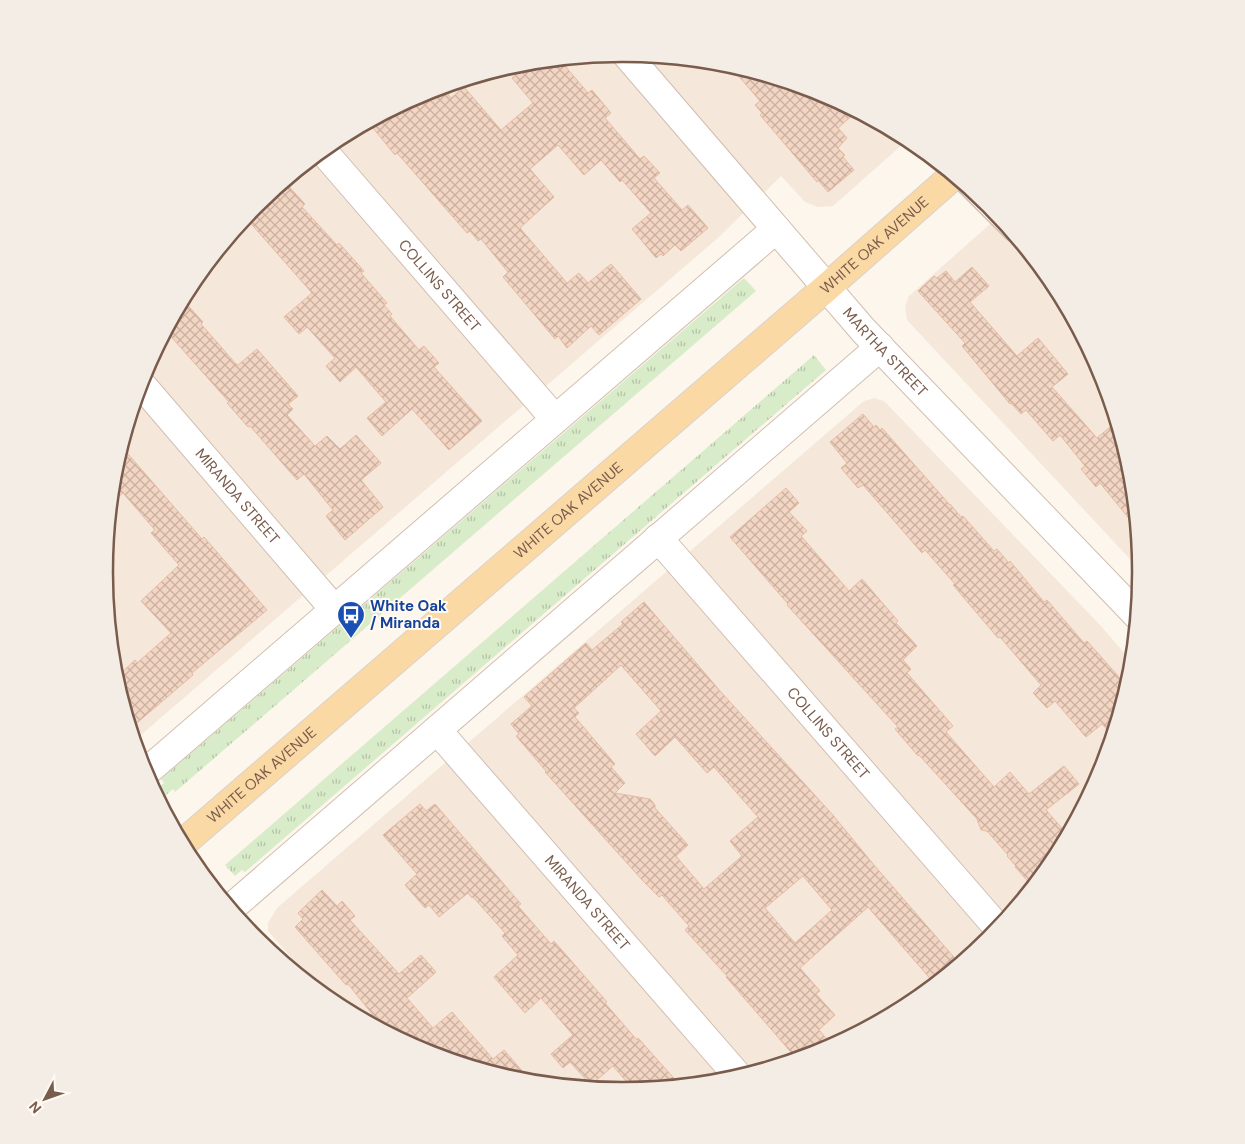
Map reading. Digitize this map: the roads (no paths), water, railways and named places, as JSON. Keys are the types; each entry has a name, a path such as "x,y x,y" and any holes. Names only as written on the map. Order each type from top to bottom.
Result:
{"main road":[{"name":"WHITE OAK AVENUE","path":"188,838 826,288 948,181"}],"street":[{"name":"MARTHA STREET","path":"633,63 826,288 1131,609"},
{"name":"COLLINS STREET","path":"328,156 554,419"},
{"path":"152,767 776,229"},
{"path":"236,904 880,347"},
{"name":"MIRANDA STREET","path":"147,391 334,609"},
{"name":"COLLINS STREET","path":"658,538 993,922"},
{"name":"MIRANDA STREET","path":"437,730 732,1069"}],"place":[{"name":"White Oak / Miranda","path":"351,639"}]}
